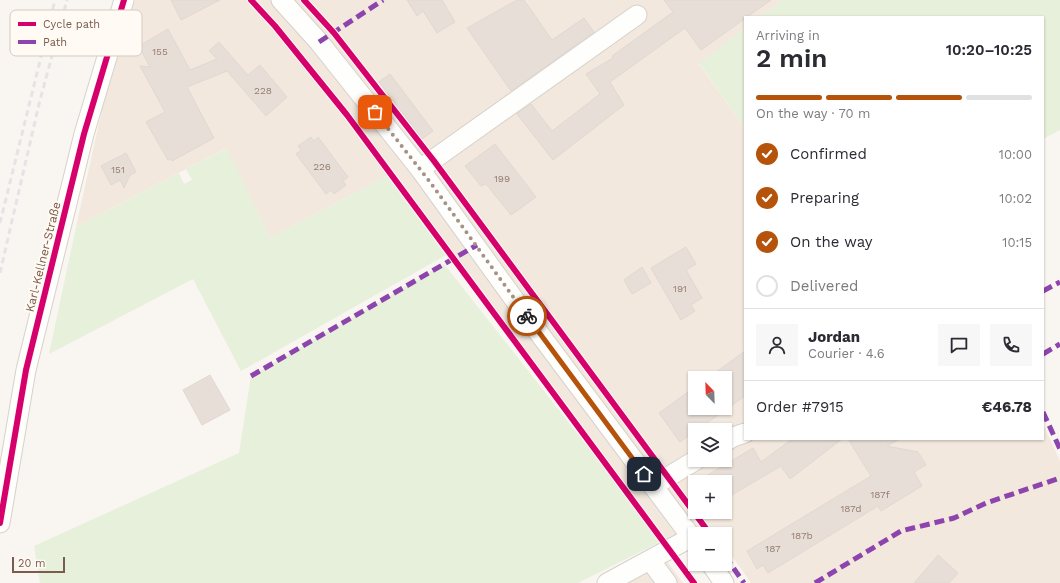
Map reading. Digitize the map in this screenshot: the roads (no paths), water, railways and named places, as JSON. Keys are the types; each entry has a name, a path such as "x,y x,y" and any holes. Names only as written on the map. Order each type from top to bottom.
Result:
{"street":[{"name":"Karl-Kellner-Straße","path":"121,10 124,0"},
{"path":"281,0 319,42 420,169 688,532"},
{"path":"420,169 637,15"},
{"name":"Karl-Kellner-Straße","path":"0,523 26,370 84,134 107,56"},
{"path":"732,438 744,433"},
{"path":"653,486 688,465"},
{"path":"607,583 688,541"},
{"path":"650,560 667,583"},
{"path":"716,571 724,583"}],"railway":[{"path":"53,10 55,0"},
{"path":"64,10 67,0"},
{"path":"0,223 41,56"},
{"path":"0,273 39,104 52,56"}]}
